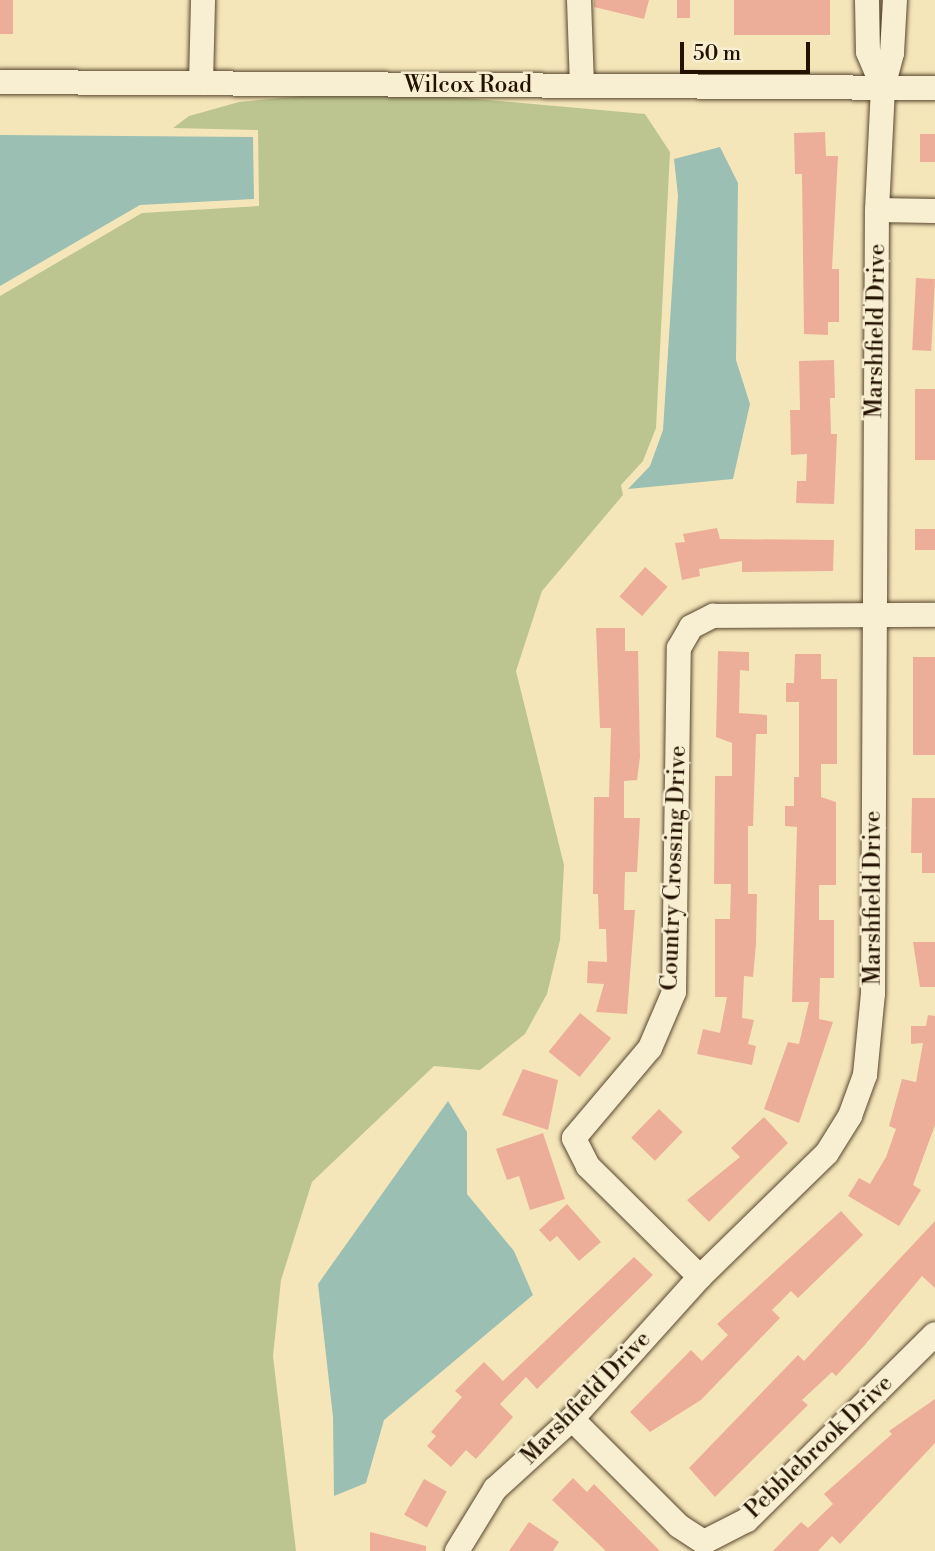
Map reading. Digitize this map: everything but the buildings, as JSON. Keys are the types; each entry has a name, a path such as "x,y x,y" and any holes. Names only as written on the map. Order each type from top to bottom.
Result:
{"street":[{"path":"201,83 203,0"},
{"path":"579,0 582,86"},
{"name":"Marshfield Drive","path":"867,0 868,52 883,88"},
{"name":"Marshfield Drive","path":"457,1551 495,1489 572,1419 700,1277 827,1153 850,1116 865,1075 873,994 877,210 883,88 892,53 895,0"},
{"name":"Wilcox Road","path":"0,82 935,88"},
{"path":"877,210 935,211"},
{"name":"Country Crossing Drive","path":"700,1277 588,1166 574,1138 650,1048 674,992 679,648 691,627 713,616 935,615"},
{"name":"Pebblebrook Drive","path":"572,1419 679,1526 704,1542 747,1520 935,1334"}],"green space":[{"path":"323,94 431,95 645,114 670,152 656,428 643,461 621,485 623,495 542,591 516,671 564,865 560,940 547,994 525,1034 480,1070 434,1066 312,1182 281,1280 273,1356 296,1551 0,1551 0,296 142,213 259,206 258,130 173,128 189,116 239,102"}],"water":[{"path":"0,135 253,137 254,199 140,205 0,286"},
{"path":"720,147 738,183 736,360 750,404 733,479 628,489 650,466 663,430 678,196 674,159"},
{"path":"448,1101 467,1132 467,1194 514,1251 533,1295 384,1420 366,1483 334,1496 333,1417 318,1284"}]}
